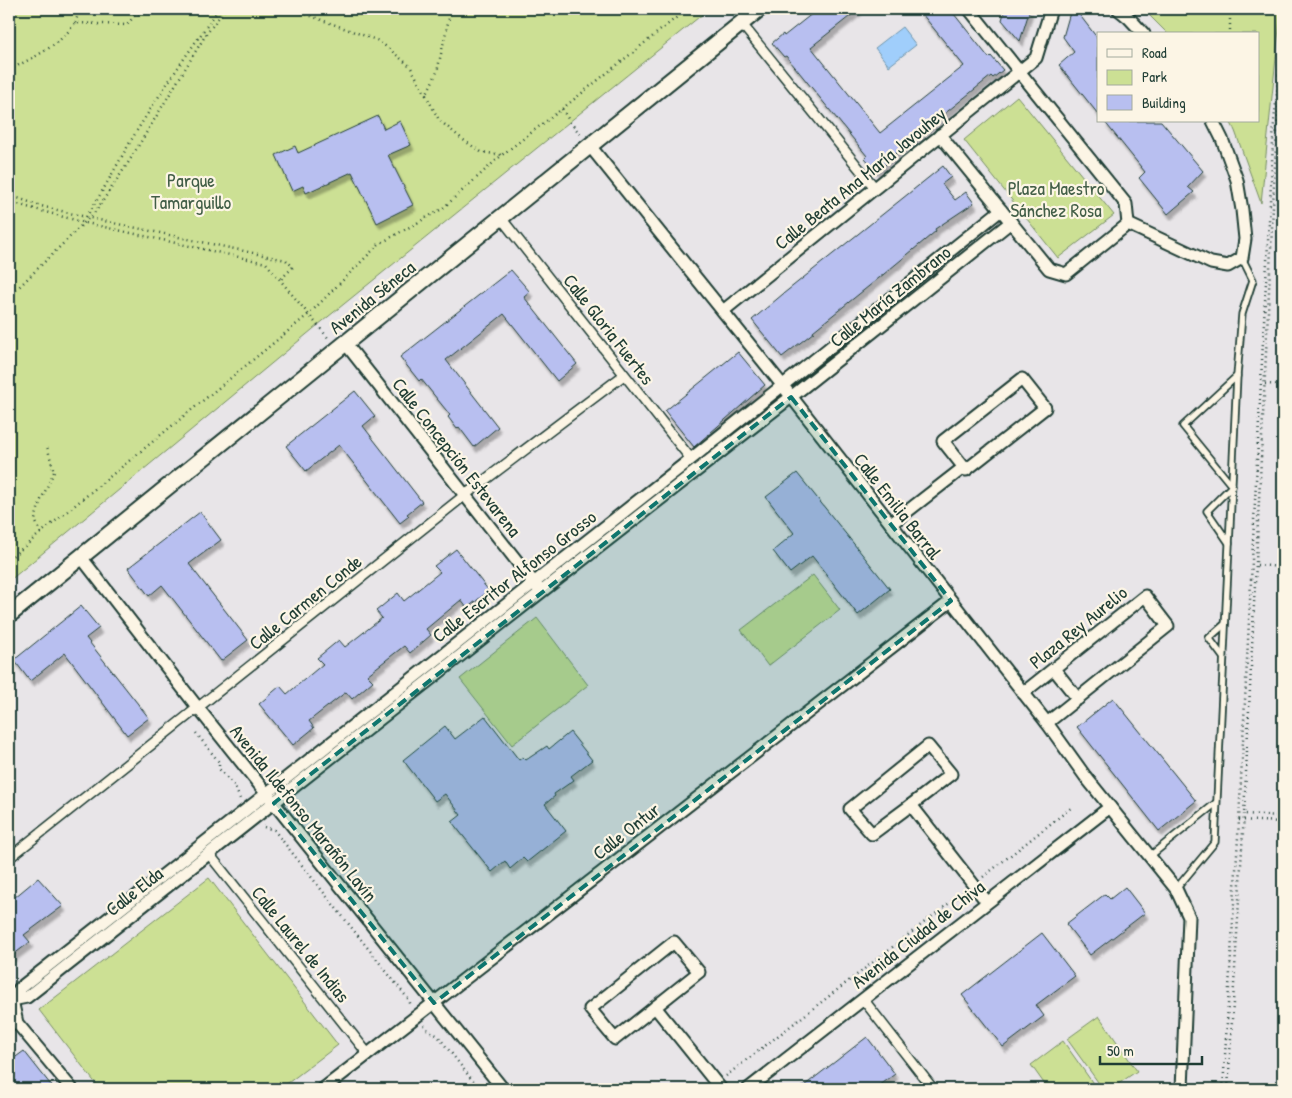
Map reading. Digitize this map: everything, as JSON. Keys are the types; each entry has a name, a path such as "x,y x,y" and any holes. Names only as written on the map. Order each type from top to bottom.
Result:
{"street":[{"name":"Avenida Séneca","path":"9,615 759,9"},
{"path":"969,9 1126,204 1128,224"},
{"name":"Calle Beata Ana María Javouhey","path":"723,311 1036,58 1051,9"},
{"path":"1118,9 1142,32"},
{"path":"741,23 875,188"},
{"path":"1128,224 1211,263 1228,266 1242,258 1245,239 1237,180 1214,122"},
{"path":"940,135 1049,269 1066,274 1128,224"},
{"name":"Calle Emilia Barral","path":"590,146 791,397 1176,889 1189,917 1182,1089"},
{"name":"Calle María Zambrano","path":"782,386 1000,210"},
{"name":"Calle Gloria Fuertes","path":"501,218 691,459"},
{"name":"Calle María Zambrano","path":"791,397 1011,222"},
{"name":"Calle Concepción Estevarena","path":"342,347 465,495 541,592"},
{"name":"Calle Carmen Conde","path":"9,858 465,495 624,375"},
{"path":"891,524 963,468 966,470 1045,408 1022,378 943,441 963,468"},
{"name":"Calle Escritor Alfonso Grosso","path":"271,798 533,583 782,386"},
{"name":"Calle Escritor Alfonso Grosso","path":"271,798 541,592 791,397"},
{"name":"Avenida Ildefonso Marañón Lavín","path":"81,557 198,708 502,1089"},
{"name":"Plaza Rey Aurelio","path":"1023,693 1145,596 1168,626 1047,723"},
{"name":"Calle Ontur","path":"323,1089 951,601"},
{"path":"1054,668 1078,699"},
{"path":"928,746 951,774 912,805 872,834 850,809 928,746"},
{"name":"Calle Elda","path":"10,1000 27,996 209,854 271,798"},
{"name":"Calle Elda","path":"10,1000 20,988 271,798"},
{"path":"912,805 987,902"},
{"name":"Avenida Ciudad de Chiva","path":"748,1089 1110,807"},
{"name":"Calle Laurel de Indias","path":"209,854 368,1054"},
{"path":"674,942 699,972 655,1007 615,1039 590,1009 674,942"},
{"path":"863,999 933,1089"},
{"path":"10,1000 17,1023 72,1089"},
{"path":"655,1007 722,1084"}],"lane":[{"path":"1176,889 1215,842 1237,376 1242,314 1253,280 1242,258"},
{"path":"1232,486 1183,426 1237,376"},
{"path":"1229,543 1207,511 1232,486"},
{"path":"1223,657 1209,638 1225,624"},
{"path":"1149,856 1216,803"}],"path":[{"path":"9,70 46,51 66,35 75,23 80,9"},
{"path":"132,9 135,14"},
{"path":"75,23 127,25 135,14 148,9"},
{"path":"86,217 143,122 196,40 219,9"},
{"path":"9,297 96,211 128,163 205,36 226,9"},
{"path":"292,9 379,41 410,66 439,120 481,152 502,155"},
{"path":"426,95 437,72 451,9"},
{"path":"9,559 309,314 379,244 442,209 502,155 687,9"},
{"path":"1230,9 1230,32"},
{"path":"1228,1089 1257,565 1274,122 1283,36"},
{"path":"1223,1089 1277,123 1283,67"},
{"path":"562,109 590,146"},
{"path":"9,196 90,218 286,260 293,267 280,280"},
{"path":"9,201 26,208 266,263 309,314 342,347"},
{"path":"1263,384 1283,385"},
{"path":"41,533 35,520 40,502 54,472 47,446"},
{"path":"1252,565 1283,568"},
{"path":"196,733 219,762 219,769 234,785 240,799"},
{"path":"980,879 1072,807"},
{"path":"1244,814 1283,816"},
{"path":"1239,820 1283,822"},
{"path":"263,826 274,830 409,1000 412,1010"},
{"path":"722,1084 968,888"},
{"path":"421,1021 428,1030 438,1036 479,1089"}],"highlighted area":[{"path":"791,397 951,601 434,1003 274,803"}],"green space":[{"name":"Parque Tamarguillo","path":"9,9 709,9 318,325 9,581"},
{"path":"1143,9 1281,9 1261,203 1230,122 1260,122 1260,32 1166,32"},
{"name":"Plaza Maestro Sánchez Rosa","path":"1017,96 1114,215 1058,258 964,140"},
{"path":"813,575 840,610 768,666 741,630"},
{"path":"537,618 588,685 512,745 460,679"},
{"path":"209,878 338,1045 280,1089 100,1089 39,1010"},
{"path":"1099,1016 1137,1071 1111,1089 1103,1089 1067,1039"},
{"path":"1063,1041 1097,1089 1048,1089 1031,1065"}],"water":[{"path":"902,27 916,45 889,66 875,48"}],"building":[{"path":"818,9 859,9 811,47 880,133 964,66 918,9 950,9 989,58 991,56 1003,70 993,78 991,76 885,162 886,164 877,172 865,158 867,156 786,56 784,57 772,43 783,34 784,36"},
{"path":"1005,9 1030,9 1020,41 1002,20"},
{"path":"1071,9 1075,9 1097,38 1097,113 1059,65 1074,52 1063,37"},
{"path":"378,116 384,129 400,121 411,145 388,155 413,205 377,223 352,172 306,193 303,186 292,191 276,155 295,146 298,153"},
{"path":"1105,122 1162,122 1203,171 1188,187 1194,192 1168,214 1139,178 1145,172"},
{"path":"943,166 951,177 942,184 955,200 966,192 974,203 935,229 936,231 782,357 752,320"},
{"path":"511,270 530,292 524,297 577,364 557,381 504,314 446,360 498,427 474,447 459,427 457,429 448,417 450,415 421,379 419,381 400,357"},
{"path":"738,352 765,385 694,447 665,411"},
{"path":"355,391 375,416 363,426 422,502 407,514 409,516 400,523 339,445 306,471 286,446"},
{"path":"797,473 890,589 858,615 812,556 790,573 773,551 794,533 766,497"},
{"path":"200,512 221,540 189,564 248,640 221,661 162,585 149,596 128,568"},
{"path":"456,549 489,591 467,608 461,600 426,629 431,635 410,653 404,646 367,675 373,681 352,699 346,692 309,721 314,728 293,745 259,704 280,686 287,694 323,664 317,658 339,640 345,647 382,618 376,611 398,593 404,601 440,572 434,566"},
{"path":"81,606 99,628 86,638 149,718 127,735 65,653 30,681 14,660"},
{"path":"1113,698 1196,801 1159,831 1077,727"},
{"path":"485,716 519,760 523,757 526,760 547,746 549,749 570,732 592,760 571,776 574,780 554,794 555,796 545,804 566,831 527,862 523,858 510,869 505,861 492,872 452,822 461,815 445,794 435,801 403,760 445,726 455,739"},
{"path":"38,878 63,906 24,935 30,942 9,958 9,902"},
{"path":"1125,887 1145,913 1090,955 1066,924 1105,894 1110,899"},
{"path":"1042,933 1075,976 1036,1005 1044,1016 1003,1047 962,995"},
{"path":"867,1037 895,1074 875,1089 800,1089"},
{"path":"24,1051 54,1089 16,1089 9,1080 9,1062"}]}
